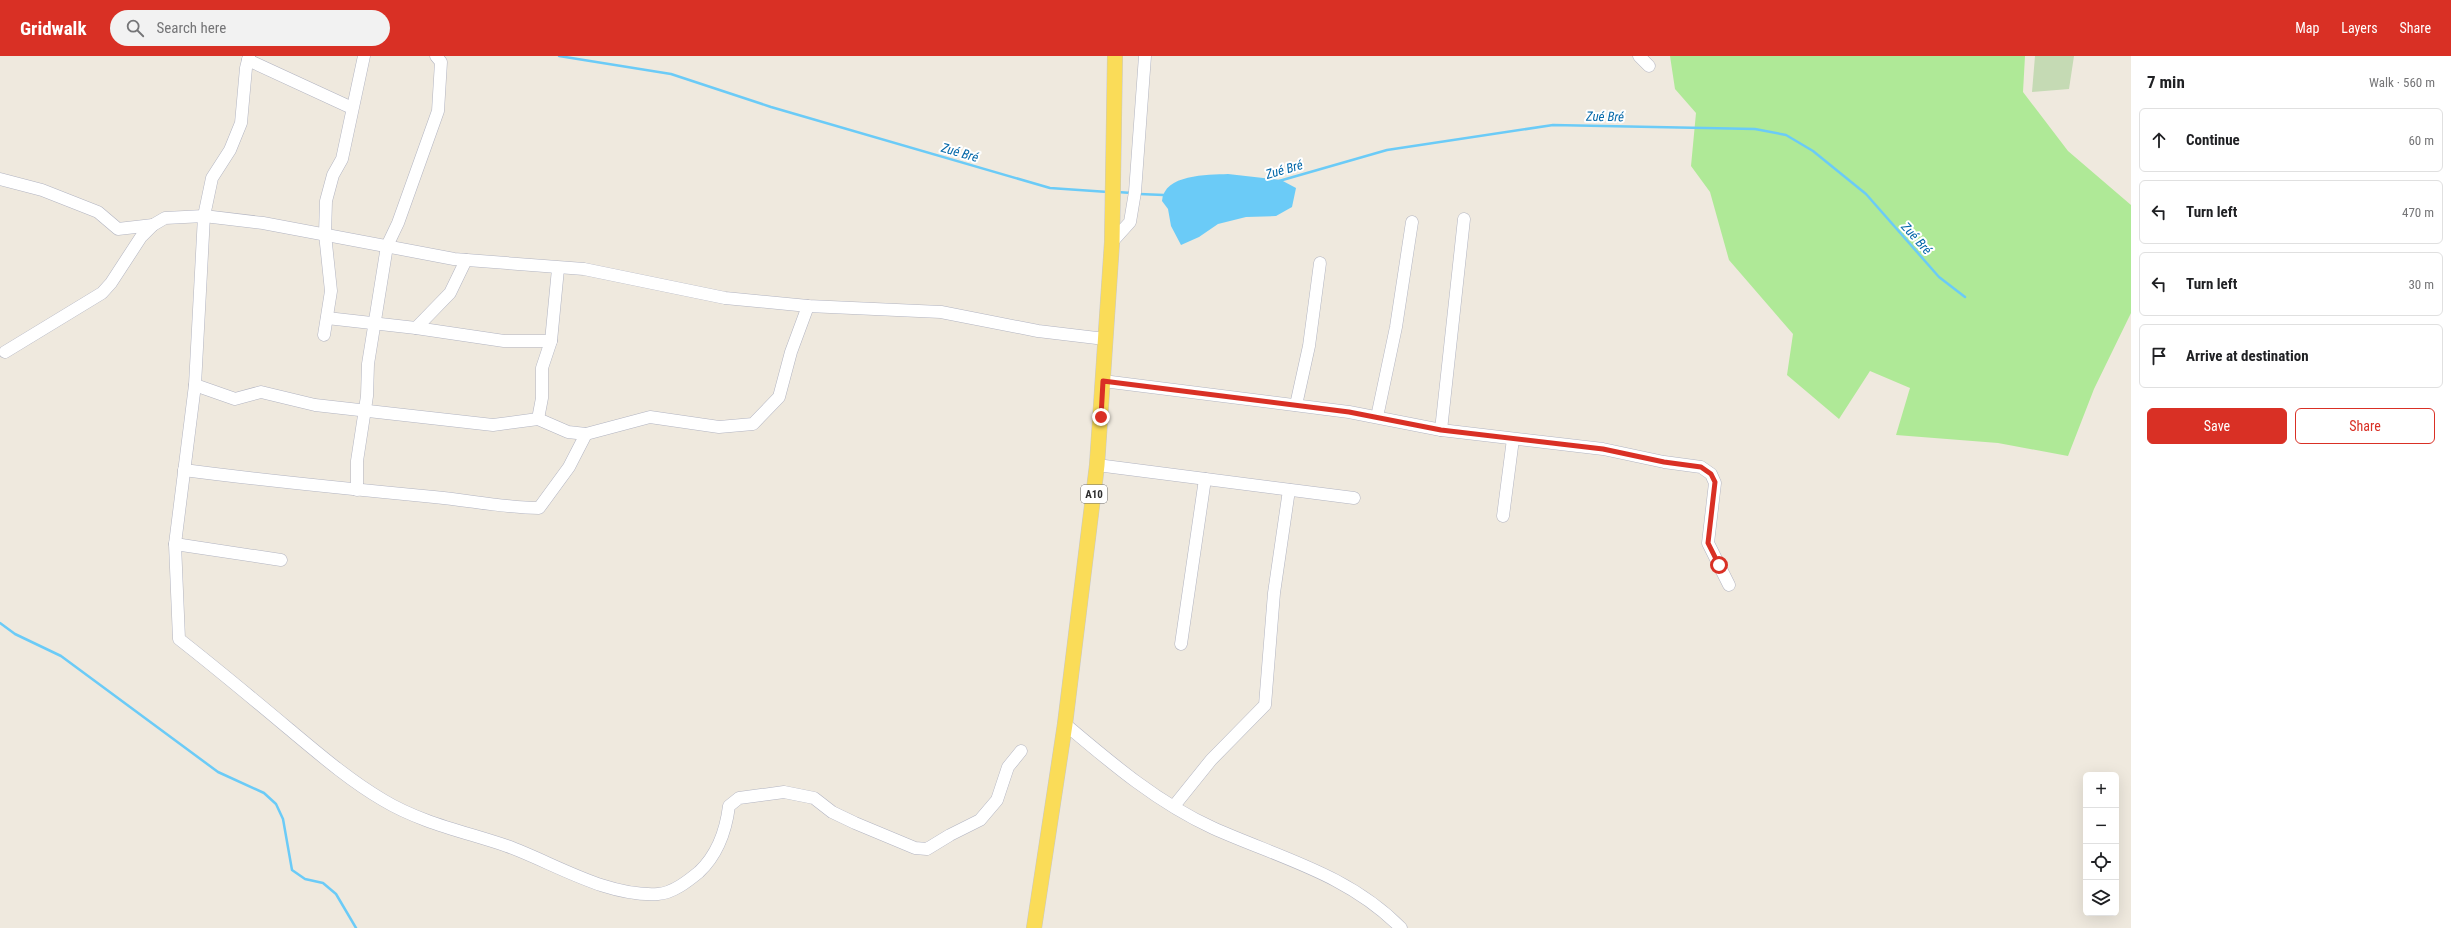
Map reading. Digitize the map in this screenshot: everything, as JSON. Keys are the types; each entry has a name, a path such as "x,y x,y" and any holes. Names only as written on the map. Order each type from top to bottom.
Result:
{"main road":[{"name":"A10","path":"1034,928 1065,724 1097,465 1112,242 1115,56"}],"street":[{"path":"324,335 331,291 325,234 326,201 333,175 342,159 364,56"},
{"path":"357,490 357,461 374,324 387,246 398,223 438,111 441,62 436,56"},
{"path":"1112,242 1130,222 1135,192 1145,56"},
{"path":"1639,56 1649,66"},
{"path":"352,108 249,58 241,123 230,150 212,178 204,216 194,385 175,544 179,639 340,771 384,801 423,819 508,847 594,883 631,891 659,894 686,883 707,864 720,842 728,821 729,806 739,798 784,792 814,798 832,812 855,823 915,848 927,849 950,835 980,820 997,800 1008,767 1021,751"},
{"path":"0,179 42,190 98,212 118,229 153,225"},
{"path":"5,352 102,293 112,283 141,237 153,225 164,218 204,216 263,223 387,246 415,253 466,260 519,263 558,269 584,269 725,298 808,306 941,312 1038,331 1105,339"},
{"path":"1441,430 1464,219"},
{"path":"1377,417 1396,327 1412,222"},
{"path":"416,328 450,293 466,260"},
{"path":"1296,406 1309,346 1320,263"},
{"path":"538,419 542,398 542,368 550,341 558,269"},
{"path":"194,385 235,399 261,392 315,405 493,425 538,419 568,432 586,434 650,417 719,427 753,424 779,397 791,352 808,306"},
{"path":"327,318 416,328 504,341 550,341"},
{"path":"1103,381 1377,417 1441,430 1603,449 1664,462 1701,467 1711,474 1715,482 1708,543 1729,585"},
{"path":"184,470 357,490 484,502 521,508 539,508 569,466 586,434"},
{"path":"1503,516 1513,439"},
{"path":"1097,465 1354,498"},
{"path":"1181,644 1205,479"},
{"path":"1174,806 1211,760 1265,705 1274,593 1289,490"},
{"path":"175,544 282,560"},
{"path":"1065,724 1117,768 1174,806 1212,827 1290,858 1342,882 1382,908 1401,928"}],"green space":[{"path":"1670,56 2025,56 2023,92 2068,151 2131,205 2131,313 2094,389 2068,456 1998,443 1896,435 1910,388 1870,371 1839,419 1787,375 1793,334 1729,260 1710,192 1691,166 1696,113 1675,89"},
{"path":"2035,56 2074,56 2069,89 2032,92"}],"water":[{"path":"1228,174 1281,180 1296,188 1292,207 1276,216 1246,217 1218,224 1199,237 1181,245 1171,226 1168,209 1162,201 1165,192 1170,186 1178,181 1188,178"}],"waterway":[{"name":"Zué Bré","path":"559,56 671,74 771,107 1050,188 1108,192"},
{"name":"Zué Bré","path":"1279,181 1387,150 1553,125 1755,129 1786,135 1813,151 1866,194 1939,277 1965,297"},
{"name":"Zué Bré","path":"1117,192 1132,193"},
{"name":"Zué Bré","path":"1139,194 1164,195"},
{"path":"0,623 15,634 61,656 218,772 264,793 276,804 283,819 292,870 305,879 323,883 336,894 356,928"}],"route":[{"path":"1101,417 1103,381 1349,412 1441,430 1603,449 1664,462 1701,467 1711,474 1715,482 1709,519 1708,543 1719,565"}]}
